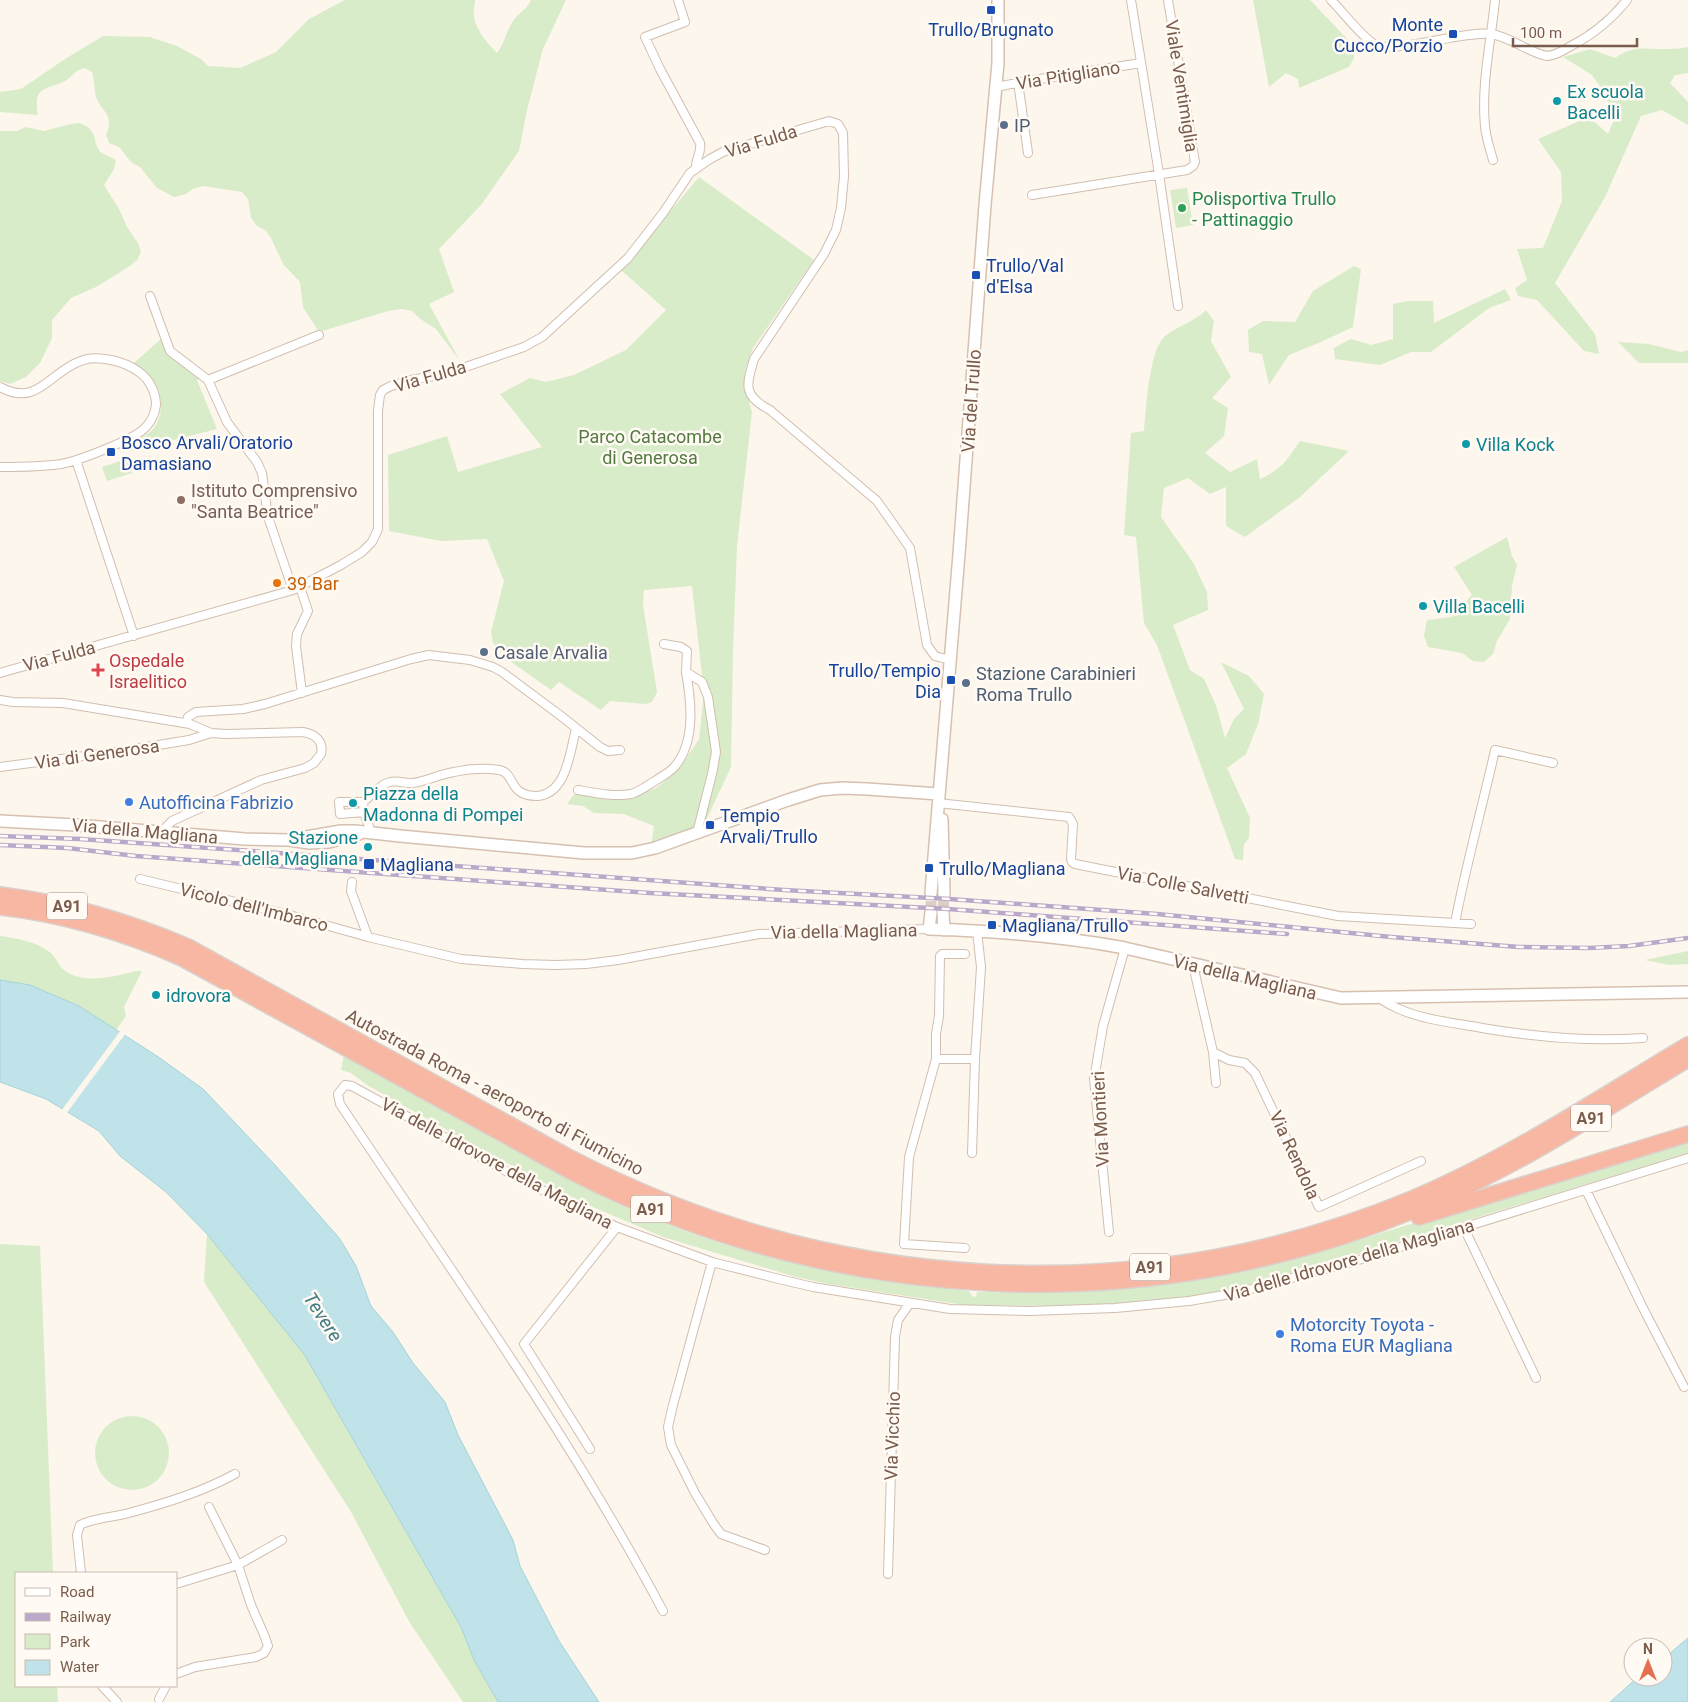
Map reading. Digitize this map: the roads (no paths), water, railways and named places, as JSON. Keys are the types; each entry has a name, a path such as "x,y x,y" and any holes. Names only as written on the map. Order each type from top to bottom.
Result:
{"highway":[{"name":"Autostrada Roma - aeroporto di Fiumicino","path":"0,895 68,907 131,931 208,970 593,1183 690,1224 772,1250 837,1265 895,1275 973,1283 1048,1285 1120,1282 1187,1274 1249,1262 1333,1240 1420,1208 1502,1170 1688,1059"},
{"name":"Autostrada Roma - aeroporto di Fiumicino","path":"0,907 25,910 131,931 188,947 568,1157 646,1194 720,1222 809,1247 885,1262 949,1270 1049,1274 1138,1268 1213,1257 1306,1236 1400,1203 1481,1166 1533,1139 1688,1045"},
{"path":"1333,1240 1377,1230 1688,1134"}],"main road":[{"name":"Via del Trullo","path":"931,894 996,87 999,39 998,0"},
{"path":"368,832 603,854 643,852 820,790 867,789 938,798"},
{"name":"Via del Trullo","path":"938,798 944,835 944,894"},
{"name":"Via della Magliana","path":"0,821 59,823 309,843 326,842 368,832"},
{"path":"929,929 931,912"},
{"path":"943,912 944,930"},
{"name":"Via della Magliana","path":"929,929 977,931 1071,940 1124,948 1334,997 1688,992"}],"street":[{"path":"678,0 685,22 645,38 700,144 701,150 695,162 696,168"},
{"name":"Viale Ventimiglia","path":"1131,0 1178,306"},
{"name":"Viale Ventimiglia","path":"1159,174 1187,170 1193,166 1194,162 1168,0"},
{"path":"1331,0 1368,40 1378,46 1400,46 1469,35 1491,34 1537,53 1551,56 1593,34 1608,22 1627,0"},
{"path":"1493,160 1485,125 1486,71 1495,0"},
{"name":"Via Pitigliano","path":"996,87 1141,63"},
{"path":"1018,82 1028,153"},
{"name":"Via Fulda","path":"0,673 296,588 362,552 375,536 378,522 378,411 380,395 383,390 411,380 445,374 524,347 542,337 628,258 663,213 685,179 696,168 723,152 824,122 835,122 840,126 843,134 844,176 842,200 836,230 813,270 754,359 749,379 749,390 755,401 770,410 879,503 910,548 927,645 935,656 950,660"},
{"path":"1032,195 1159,174"},
{"path":"150,296 170,351 208,380 228,422 257,462 262,473 268,517 296,588 308,611 297,634 296,646 302,693"},
{"path":"208,380 319,336"},
{"path":"0,387 18,394 32,392 74,364 91,359 116,361 130,367 143,375 152,388 156,399 155,410 148,425 139,433 76,460 56,465 0,467"},
{"path":"76,460 134,636"},
{"path":"578,790 604,795 633,794 669,772 676,764 685,748 690,721 689,687 686,672 687,651 664,644"},
{"path":"194,739 198,736 199,732 187,721 188,717 196,712 254,707 411,659 429,656 482,663 498,669 604,750 611,752 620,750"},
{"path":"686,672 702,682 708,696 716,752 698,833"},
{"name":"Via Fulda","path":"0,700 64,703 190,724 211,733"},
{"path":"364,812 340,814 339,802 363,802 382,786 392,781 414,783 454,772 484,769 501,770 506,773 514,786 525,794 533,796 551,792 565,773 576,729"},
{"name":"Via di Generosa","path":"0,767 122,751 194,739 211,733 306,733 315,736 322,745 322,751 318,759 311,764 261,780 172,821 161,832"},
{"path":"1455,923 1464,875 1486,793 1495,750 1553,763"},
{"name":"Via Colle Salvetti","path":"938,798 1069,817 1073,824 1071,859 1075,864 1338,916 1472,924"},
{"path":"363,802 368,832"},
{"name":"Vicolo dell'Imbarco","path":"140,879 286,914 368,937"},
{"path":"352,882 351,891 368,937"},
{"name":"Via della Magliana","path":"368,937 461,959 555,965 611,961 759,934 929,929"},
{"path":"972,1153 980,967 977,931"},
{"name":"Via Montieri","path":"1109,1232 1094,1079 1102,1026 1124,948"},
{"path":"965,954 942,954 940,956 936,1060 909,1157 904,1244 965,1248"},
{"path":"1193,965 1213,1052 1216,1083"},
{"name":"Via della Magliana","path":"1377,997 1400,1010 1440,1020 1516,1034 1603,1040 1643,1038"},
{"name":"Via Rendola","path":"1213,1052 1229,1060 1245,1063 1256,1072 1319,1207 1421,1161"},
{"path":"936,1060 975,1059"},
{"name":"Via delle Idrovore della Magliana","path":"663,1611 632,1553 543,1405 340,1104 337,1097 344,1085 352,1086 522,1180 617,1227 712,1262 813,1287 950,1309 1030,1311 1115,1308 1189,1301 1236,1293 1269,1286 1464,1228 1688,1158"},
{"path":"1586,1190 1643,1308 1684,1387"},
{"path":"590,1449 524,1344 617,1227"},
{"path":"1464,1228 1536,1378"},
{"path":"712,1262 668,1427 671,1445 695,1493 721,1534 765,1550"},
{"name":"Via Vicchio","path":"888,1574 895,1337 898,1320 910,1303"},
{"path":"81,1572 77,1535 80,1525 187,1496 213,1486 235,1474"},
{"path":"178,1673 195,1667 252,1658 266,1651 268,1646 253,1611 238,1565 209,1507"},
{"path":"178,1583 238,1565 282,1540"},
{"path":"103,1687 117,1702"},
{"path":"159,1699 165,1687"}],"water":[{"name":"Tevere","path":"0,980 30,985 79,1006 157,1056 203,1089 275,1165 340,1239 356,1266 371,1306 393,1332 413,1363 445,1402 458,1435 513,1540 520,1566 559,1641 599,1702 498,1702 474,1660 461,1627 304,1354 207,1234 166,1192 120,1156 99,1131 46,1099 0,1082"},
{"path":"1688,1638 1688,1702 1610,1702 1627,1687 1673,1687 1673,1651"}],"tunnel":[{"path":"931,893 931,912"},
{"path":"943,912 944,894"}],"railway":[{"path":"0,836 80,839 784,890 949,899 1157,914 1391,937 1519,947 1589,948 1629,946 1688,938"},
{"path":"0,845 67,848 136,856 650,893 948,909 1287,934"}],"place":[{"name":"Trullo/Brugnato","path":"991,10"},
{"name":"Monte Cucco/Porzio","path":"1453,34"},
{"name":"Ex scuola Bacelli","path":"1557,101"},
{"name":"IP","path":"1004,125"},
{"name":"Polisportiva Trullo - Pattinaggio","path":"1182,208"},
{"name":"Trullo/Val d'Elsa","path":"976,275"},
{"name":"Villa Kock","path":"1466,444"},
{"name":"Bosco Arvali/Oratorio Damasiano","path":"111,452"},
{"name":"Istituto Comprensivo \"Santa Beatrice\"","path":"181,500"},
{"name":"39 Bar","path":"277,583"},
{"name":"Villa Bacelli","path":"1423,606"},
{"name":"Casale Arvalia","path":"484,652"},
{"name":"Ospedale Israelitico","path":"98,670"},
{"name":"Trullo/Tempio Dia","path":"951,680"},
{"name":"Stazione Carabinieri Roma Trullo","path":"966,683"},
{"name":"Autofficina Fabrizio","path":"129,802"},
{"name":"Piazza della Madonna di Pompei","path":"353,803"},
{"name":"Tempio Arvali/Trullo","path":"710,825"},
{"name":"Stazione della Magliana","path":"368,847"},
{"name":"Magliana","path":"369,864"},
{"name":"Trullo/Magliana","path":"929,868"},
{"name":"Magliana/Trullo","path":"992,925"},
{"name":"idrovora","path":"156,995"},
{"name":"Motorcity Toyota - Roma EUR Magliana","path":"1280,1334"}],"park label":[{"name":"Parco Catacombe di Generosa","path":"650,446"}]}
